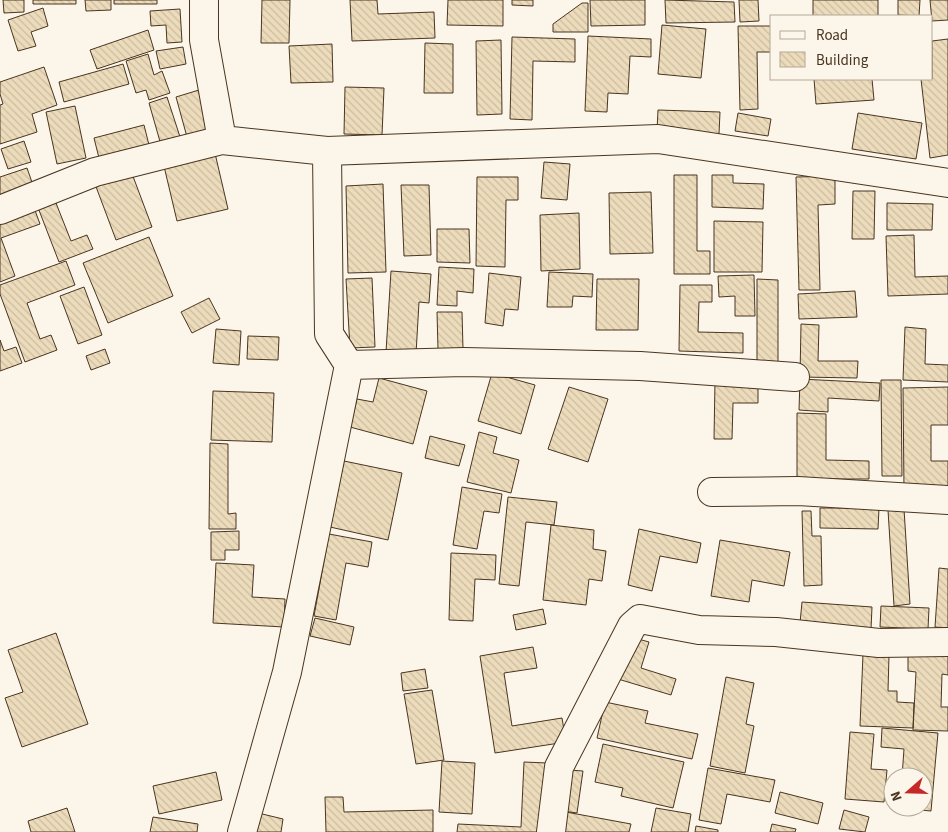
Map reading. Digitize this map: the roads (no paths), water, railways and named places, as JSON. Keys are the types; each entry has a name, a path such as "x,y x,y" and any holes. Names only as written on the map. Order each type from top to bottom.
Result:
{"street":[{"path":"204,0 204,40 222,140"},
{"path":"0,210 95,172 222,140 327,151 658,139 948,183"},
{"path":"242,832 287,672 349,365 329,334 327,151"},
{"path":"349,365 494,362 640,366 795,376"},
{"path":"712,492 798,492 948,500"},
{"path":"551,832 559,767 632,626 640,619 699,630 776,632 879,643 948,642"}]}
